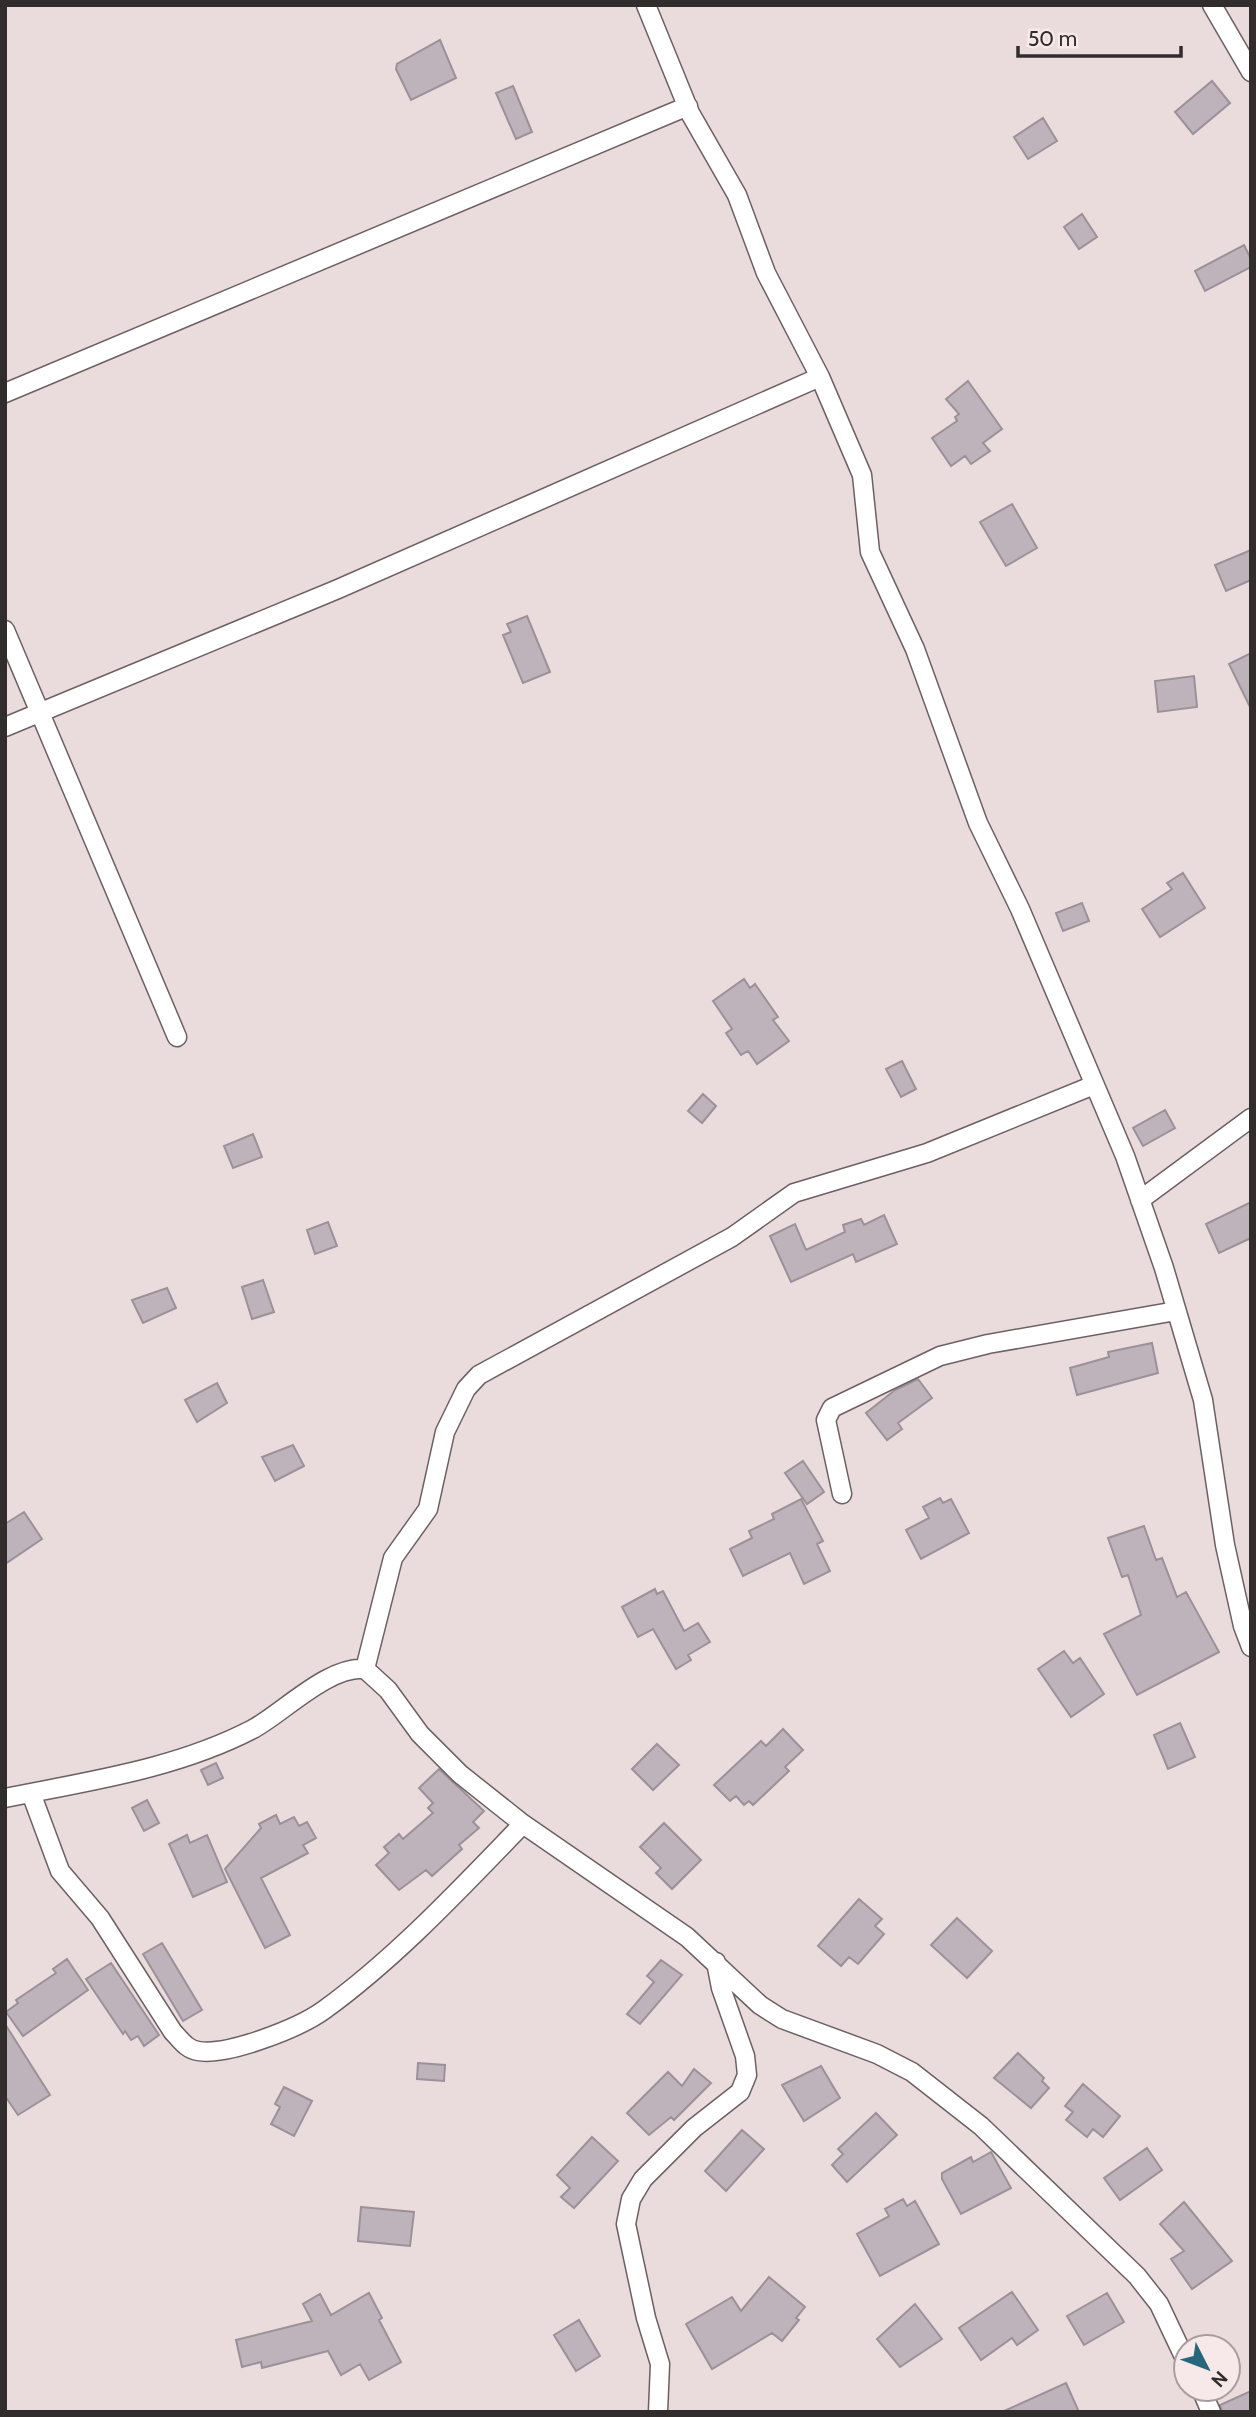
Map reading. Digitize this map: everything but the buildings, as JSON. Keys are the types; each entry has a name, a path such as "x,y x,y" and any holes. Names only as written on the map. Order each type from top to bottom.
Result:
{"street":[{"path":"646,5 688,106 737,195 766,273 820,377 862,475 870,552 915,649 978,823 1020,909 1140,1200 1203,1400 1225,1545 1243,1626 1251,1647"},
{"path":"1212,5 1251,72"},
{"path":"5,393 688,106"},
{"path":"5,727 338,589 820,377"},
{"path":"5,630 42,711 177,1037"},
{"path":"365,1669 393,1558 428,1509 444,1432 466,1388 479,1375 732,1237 794,1193 927,1153 1094,1085"},
{"path":"1140,1200 1251,1118"},
{"path":"842,1494 825,1420 832,1408 940,1356 988,1344 1176,1311"},
{"path":"5,1798 159,1766 253,1728 296,1698 345,1672 365,1669"},
{"path":"365,1669 388,1690 420,1734 460,1774 523,1824 622,1895 687,1937 760,2005 782,2019 877,2054 912,2072 981,2126 1137,2276 1159,2304 1173,2333"},
{"path":"31,1793 60,1871 100,1918 173,2032 186,2047 200,2051 236,2046 287,2029 322,2011 441,1909 523,1824"},
{"path":"658,2412 660,2364 646,2318 626,2224 631,2199 643,2179 694,2128 740,2092 747,2075 745,2056 721,1988 716,1962"}]}
